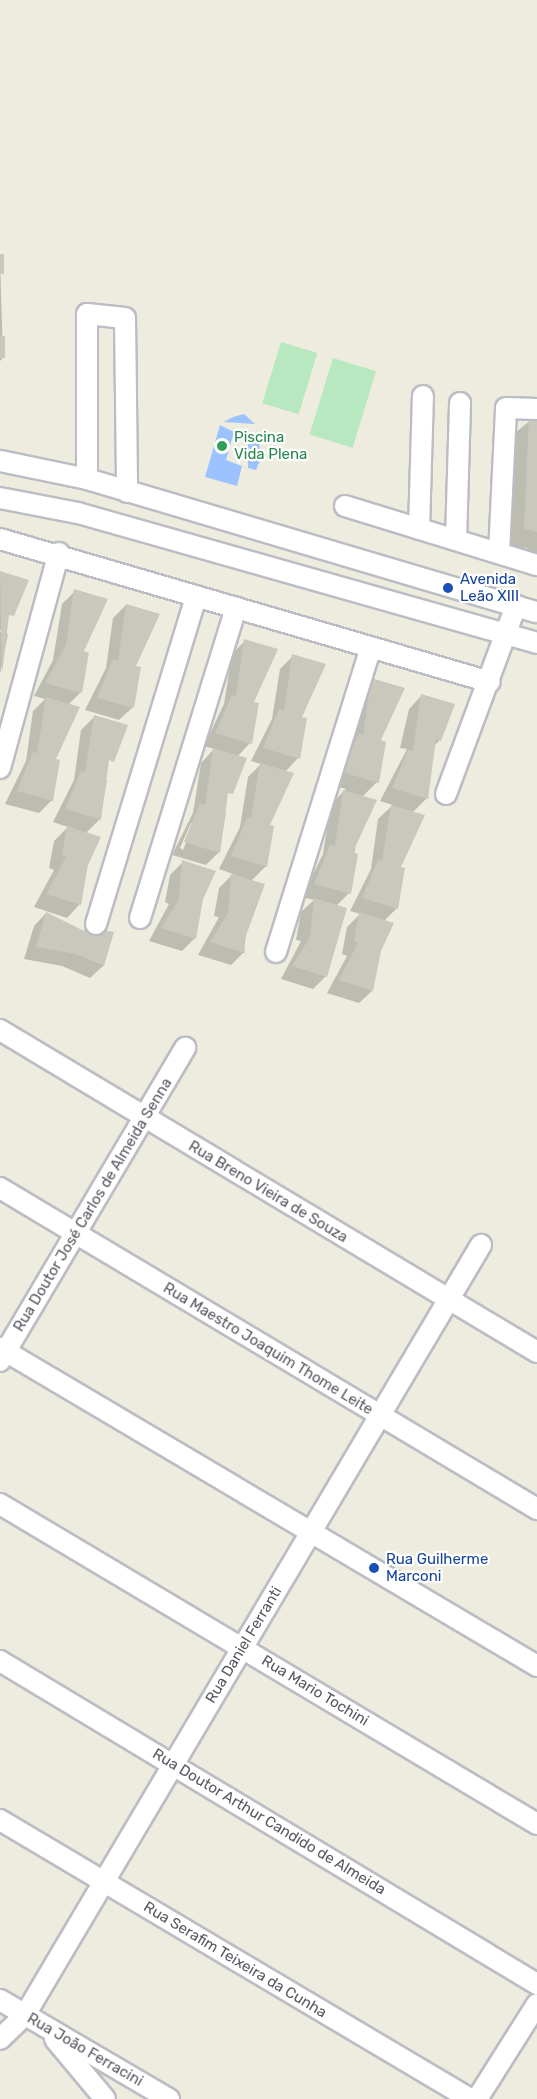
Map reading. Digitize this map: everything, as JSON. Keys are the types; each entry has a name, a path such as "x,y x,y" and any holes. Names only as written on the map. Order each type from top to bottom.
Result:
{"street":[{"path":"87,479 87,314 125,318 127,492"},
{"path":"419,529 423,396"},
{"path":"456,540 460,404"},
{"path":"499,553 506,408 537,409"},
{"path":"0,461 87,479 537,612"},
{"path":"0,498 78,513 537,643"},
{"path":"345,506 537,565"},
{"path":"0,539 59,552 196,596 490,682"},
{"path":"0,768 59,552"},
{"path":"96,924 196,596"},
{"path":"446,794 490,682 516,606"},
{"path":"140,918 236,607"},
{"path":"276,952 371,647"},
{"name":"Rua Breno Vieira de Souza","path":"0,1030 537,1352"},
{"name":"Rua Doutor José Carlos de Almeida Senna","path":"2,1353 185,1048"},
{"name":"Rua Maestro Joaquim Thome Leite","path":"0,1188 537,1509"},
{"name":"Rua Daniel Ferranti","path":"0,2039 25,2016 103,1881 382,1416 481,1245"},
{"path":"2,1353 312,1531 537,1666"},
{"name":"Rua Mario Tochini","path":"0,1504 537,1824"},
{"name":"Rua Doutor Arthur Candido de Almeida","path":"0,1661 537,1984"},
{"name":"Rua Serafim Teixeira da Cunha","path":"0,1820 470,2099"},
{"name":"Rua João Ferracini","path":"0,2000 169,2099"},
{"path":"477,2099 537,2004"},
{"path":"46,2027 105,2099"}],"green space":[{"path":"281,342 317,353 299,414 262,403"},
{"path":"333,358 376,371 353,448 310,435"}],"water":[{"name":"Piscina Vida Plena","path":"244,414 255,424 224,422 233,417"},
{"name":"Piscina Vida Plena","path":"220,425 234,432 226,460 242,466 237,486 205,477"},
{"path":"259,441 261,458 256,470 248,468 248,443"}],"building":[{"path":"0,254 4,254 4,274 0,274"},
{"path":"0,336 5,336 5,358 0,358"},
{"path":"529,415 537,415 537,532 524,529"},
{"path":"0,571 29,580 14,616 9,615 2,674"},
{"path":"74,589 108,599 84,651 89,653 82,693 45,683 66,645"},
{"path":"126,604 160,614 136,666 141,667 134,708 97,698 113,659 118,660"},
{"path":"244,639 278,649 254,702 259,703 252,744 215,733 232,695 236,696"},
{"path":"292,654 326,664 302,717 307,718 300,759 263,748 279,709 284,711"},
{"path":"371,678 405,688 381,740 386,742 379,783 342,772 359,733 363,735"},
{"path":"421,694 455,704 441,741 436,739 428,799 392,788 408,750 413,751"},
{"path":"46,697 80,707 56,759 60,760 53,801 17,791 33,752 37,753"},
{"path":"94,715 128,725 114,762 109,760 101,820 65,809 81,771 85,772"},
{"path":"213,748 247,758 233,794 228,793 220,853 184,842 200,803 205,805"},
{"path":"260,763 294,773 270,825 274,826 267,867 231,856 247,818 251,819"},
{"path":"343,790 377,800 353,852 358,854 351,894 314,884 330,845 335,846"},
{"path":"391,805 425,815 401,867 405,868 398,909 362,898 378,860 382,861"},
{"path":"67,826 101,837 88,865 81,905 46,894 66,857 62,855"},
{"path":"182,860 216,871 203,899 196,939 161,928 179,899"},
{"path":"231,874 265,884 244,941 245,953 210,942 228,913"},
{"path":"314,898 347,908 327,977 292,966 310,937"},
{"path":"46,912 84,931 85,927 114,932 104,966 76,954 36,947"},
{"path":"359,912 394,923 381,951 373,991 339,980 358,943 354,941"}],"place":[{"name":"Piscina Vida Plena","path":"222,446"},
{"name":"Avenida Leão XIII","path":"448,588"},
{"name":"Rua Guilherme Marconi","path":"374,1568"}]}
